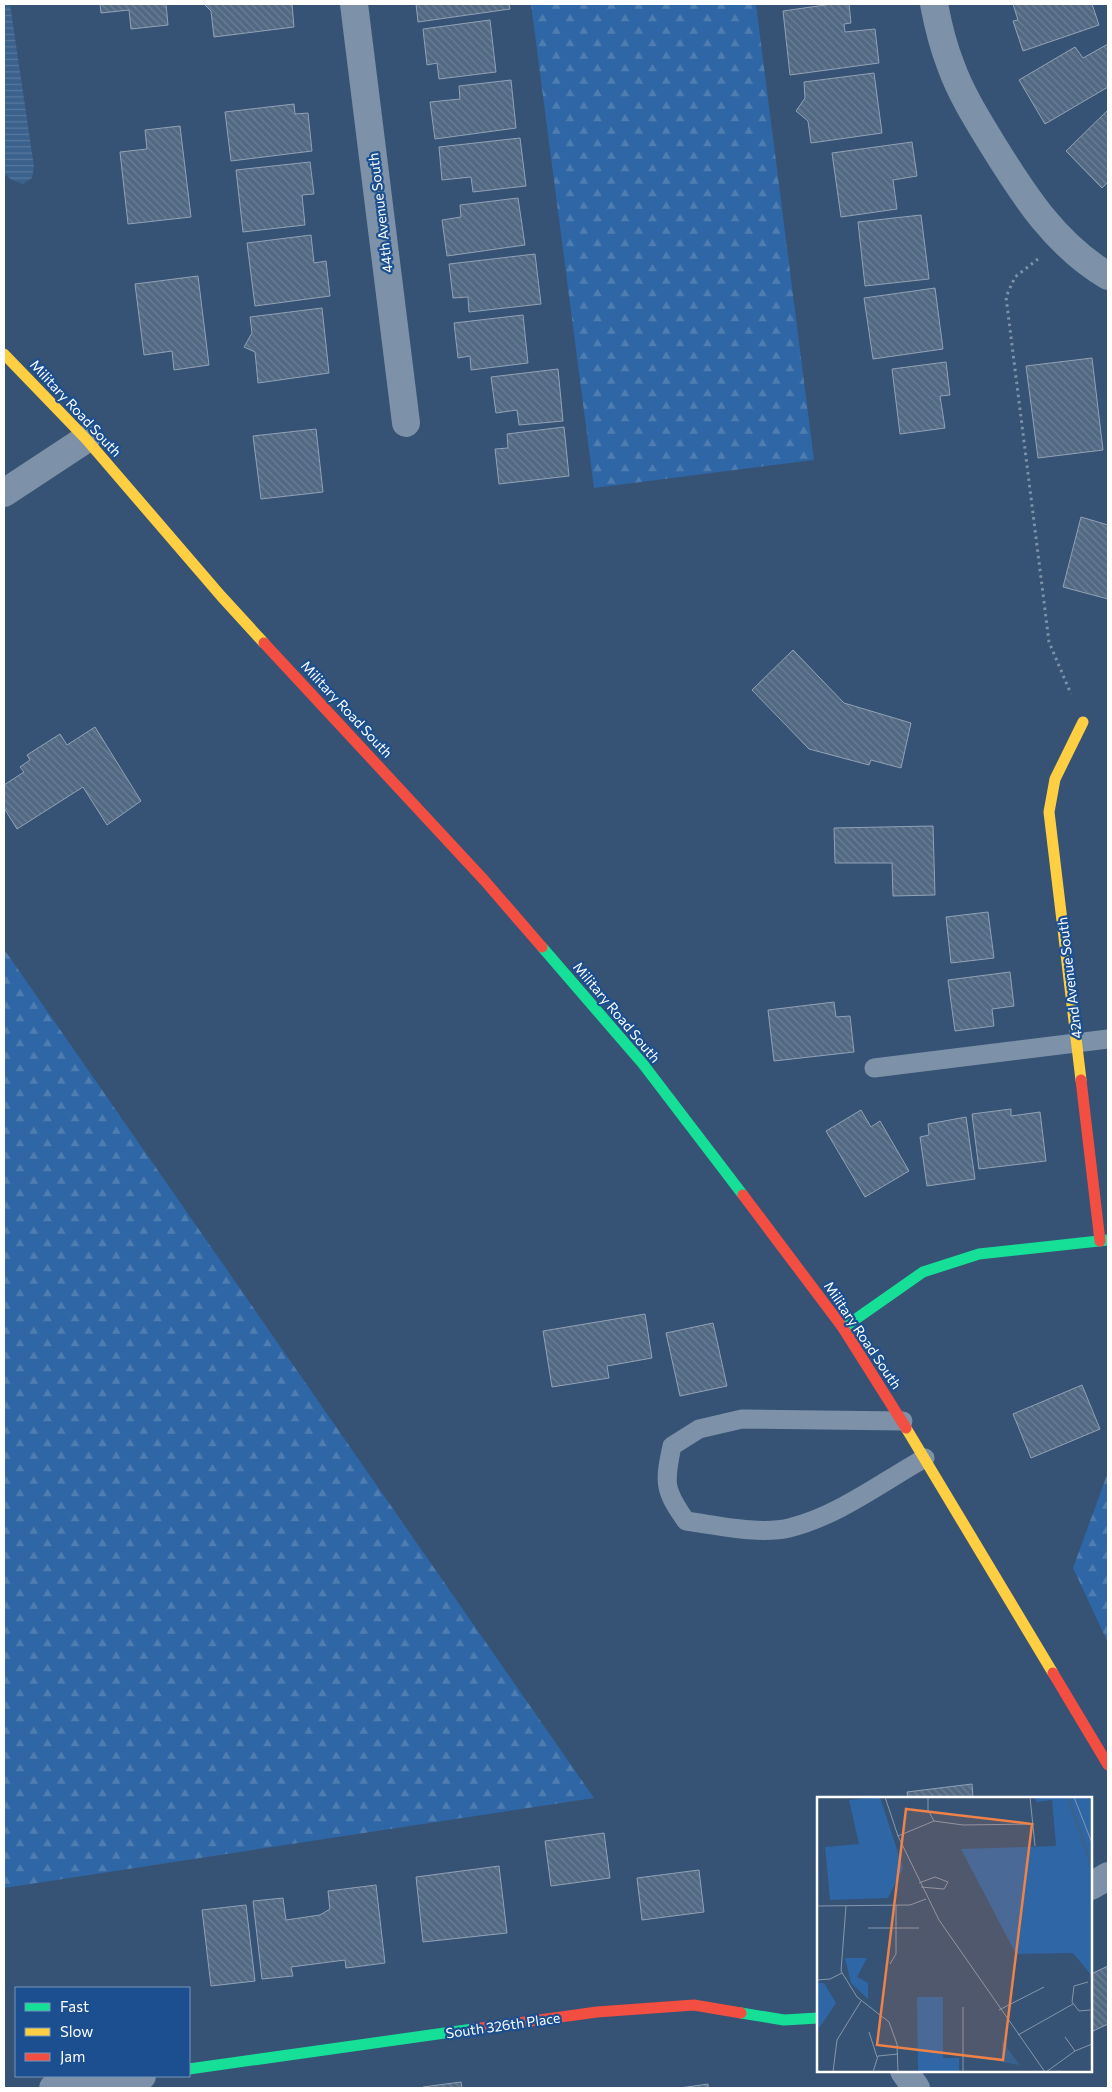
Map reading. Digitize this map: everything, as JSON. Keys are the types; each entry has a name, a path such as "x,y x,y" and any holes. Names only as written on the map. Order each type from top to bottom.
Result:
{"main road":[{"name":"Military Road South","path":"4,354 86,438 221,596 484,880 643,1064 843,1328 903,1421 1108,1765"},
{"name":"42nd Avenue South","path":"1083,722 1055,779 1049,812 1076,1043 1104,1240"},
{"path":"843,1328 923,1272 979,1254 1104,1240"},
{"name":"South 326th Place","path":"190,2069 596,2012 694,2005 784,2020 817,2018"}],"street":[{"name":"44th Avenue South","path":"354,4 406,423"},
{"path":"934,4 951,68 974,116 1003,162 1038,215 1063,240 1108,276"},
{"path":"4,493 86,438"},
{"path":"1092,1885 1108,1876"},
{"path":"905,2072 916,2088"},
{"path":"53,2088 135,2077"}],"lane":[{"path":"874,1068 1108,1039"},
{"path":"903,1421 742,1420 699,1429 672,1446 666,1477 671,1500 686,1520 744,1529 788,1528 827,1514 925,1458"}],"path":[{"path":"1063,240 1015,277 1006,297 1049,642 1083,722"}],"green space":[{"path":"531,4 756,4 814,460 594,488"},
{"path":"4,949 594,1798 4,1888"},
{"path":"1108,1472 1108,1643 1073,1568"}],"shaded area":[{"path":"4,4 10,4 34,167 32,178 23,184 12,180 4,174"}],"building":[{"path":"100,4 166,4 168,25 131,29 129,10 101,13"},
{"path":"204,4 292,4 294,27 214,37 211,11"},
{"path":"416,4 509,4 510,9 418,22"},
{"path":"832,4 849,4 851,23 844,24 845,32 875,29 879,63 790,75 783,11"},
{"path":"1013,4 1092,4 1099,25 1023,51 1013,21 1018,20"},
{"path":"490,20 496,72 439,79 437,63 427,65 423,29"},
{"path":"1108,44 1108,87 1045,124 1019,80 1075,47 1083,58"},
{"path":"874,73 882,133 811,143 808,121 796,111 805,98 804,82"},
{"path":"511,80 516,128 435,139 430,102 460,99 459,86"},
{"path":"294,104 295,114 308,113 312,151 231,161 225,112"},
{"path":"1108,110 1108,182 1102,188 1066,151"},
{"path":"180,126 191,217 128,224 120,152 147,149 145,130"},
{"path":"520,138 526,186 473,192 471,177 442,180 439,147"},
{"path":"912,142 917,176 893,180 897,209 841,217 832,153"},
{"path":"310,162 314,194 302,195 305,225 243,232 236,170"},
{"path":"518,198 525,245 447,256 442,220 461,217 460,205"},
{"path":"921,215 929,279 865,286 858,222"},
{"path":"311,235 314,263 326,261 330,296 255,306 247,243"},
{"path":"535,254 541,304 469,312 468,297 453,298 449,264"},
{"path":"198,276 209,365 174,370 172,351 144,355 135,284"},
{"path":"935,288 943,349 873,359 864,298"},
{"path":"322,308 329,373 258,383 255,352 244,347 252,333 250,317"},
{"path":"523,315 528,363 471,370 470,356 458,358 454,323"},
{"path":"1092,358 1103,450 1038,458 1026,366"},
{"path":"946,362 950,395 940,396 945,428 900,434 892,369"},
{"path":"558,369 563,421 519,425 517,410 496,413 491,377"},
{"path":"564,427 569,476 499,484 495,449 508,448 507,434"},
{"path":"316,429 323,492 261,499 253,436"},
{"path":"1081,517 1108,525 1108,599 1063,587"},
{"path":"793,650 844,703 911,723 901,768 871,760 869,765 809,749 752,690"},
{"path":"95,727 141,801 107,825 83,787 17,829 4,808 4,785 24,772 20,767 30,760 27,755 60,734 67,745"},
{"path":"933,826 935,895 893,896 892,863 835,863 834,828"},
{"path":"988,912 994,958 951,963 946,917"},
{"path":"1010,972 1014,1006 992,1009 994,1026 955,1031 948,980"},
{"path":"834,1002 836,1017 850,1016 854,1052 774,1061 768,1010"},
{"path":"1011,1109 1011,1116 1040,1112 1046,1161 979,1169 972,1114"},
{"path":"861,1110 871,1127 880,1121 909,1171 865,1197 826,1131"},
{"path":"966,1117 975,1179 927,1186 920,1137 929,1135 928,1124"},
{"path":"645,1314 652,1358 607,1366 609,1378 552,1387 543,1331"},
{"path":"713,1323 727,1386 680,1396 666,1333"},
{"path":"1082,1385 1100,1429 1031,1458 1013,1414"},
{"path":"972,1784 973,1797 908,1797 907,1792"},
{"path":"604,1833 610,1878 551,1886 545,1841"},
{"path":"499,1866 507,1933 423,1942 416,1877"},
{"path":"699,1870 704,1912 642,1920 637,1878"},
{"path":"376,1885 385,1963 346,1968 345,1960 291,1967 293,1976 262,1979 253,1901 283,1898 286,1920 320,1915 330,1909 328,1891"},
{"path":"246,1905 255,1981 211,1986 202,1910"},
{"path":"1108,1966 1108,2024 1092,2032 1092,1974"},
{"path":"461,2082 462,2088 423,2088 423,2087"},
{"path":"708,2084 708,2088 680,2088"}],"traffic: fast":[{"path":"542,947 643,1064 743,1195"},
{"path":"843,1328 923,1272 979,1254 1108,1240"},
{"path":"741,2013 784,2020 817,2018"},
{"path":"190,2069 473,2029"}],"traffic: slow":[{"path":"4,354 86,439 264,643"},
{"path":"1081,1080 1049,812 1055,779 1083,722"},
{"path":"906,1428 1053,1673"}],"traffic: jam":[{"path":"264,643 484,880 542,947"},
{"path":"1081,1080 1100,1241"},
{"path":"743,1195 843,1328 906,1428"},
{"path":"1053,1673 1108,1765"},
{"path":"473,2029 597,2012 694,2005 741,2013"}]}
